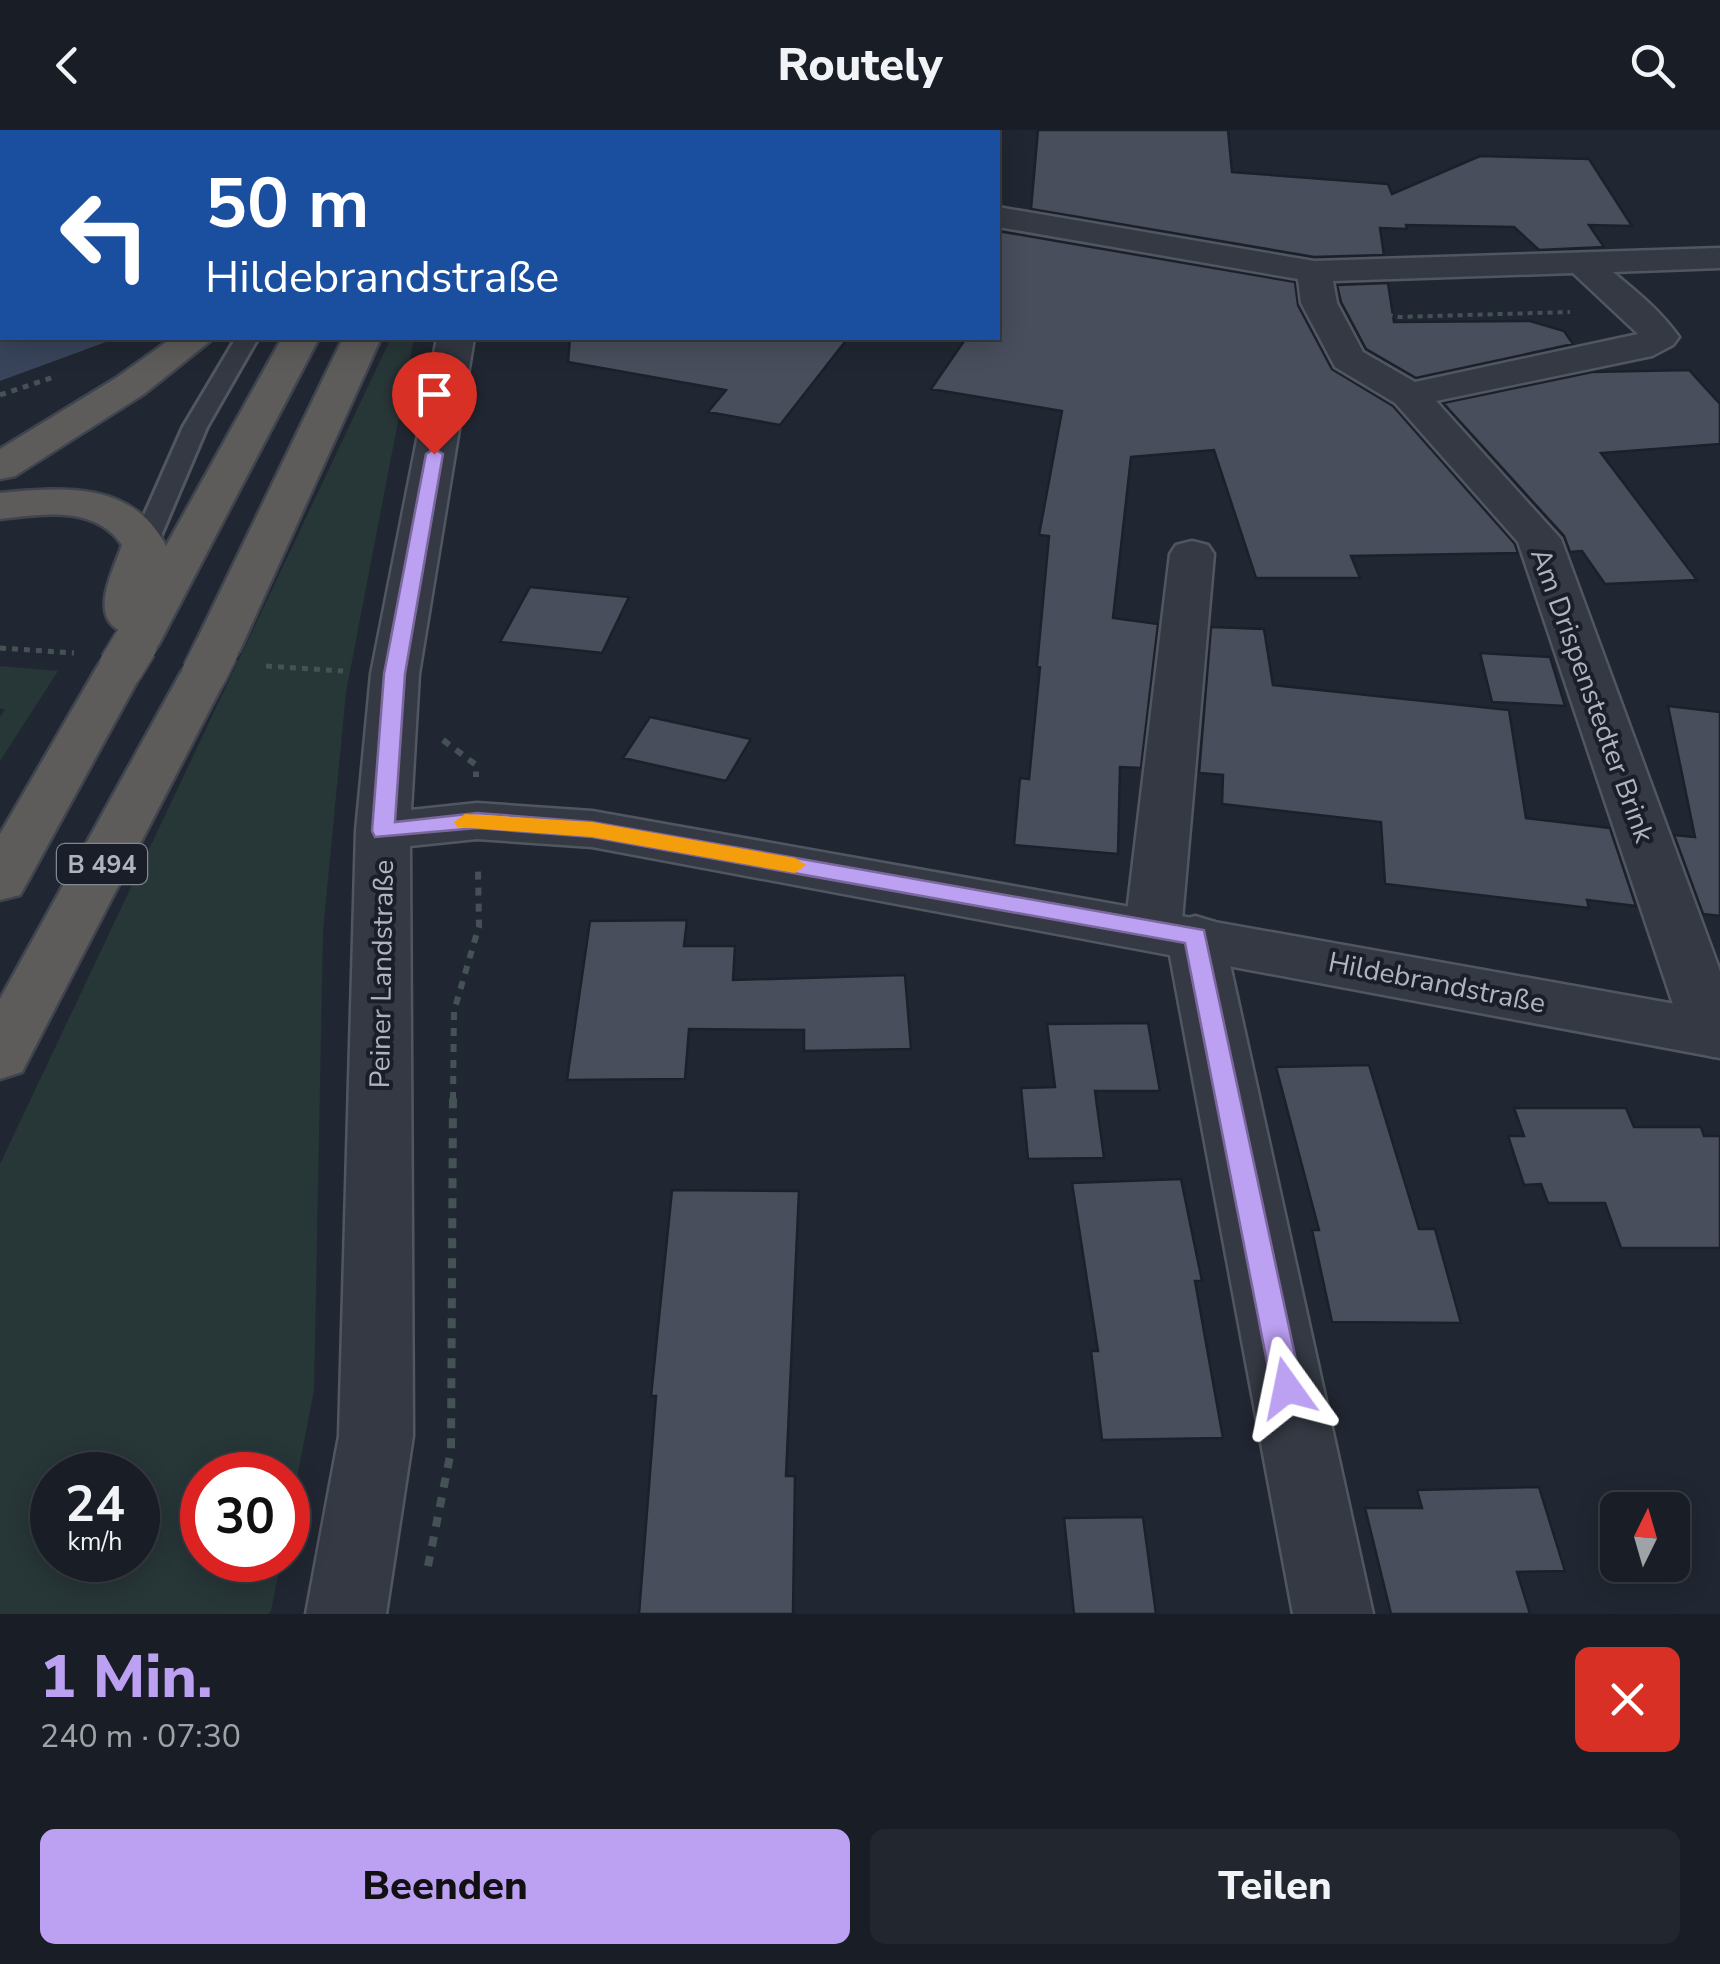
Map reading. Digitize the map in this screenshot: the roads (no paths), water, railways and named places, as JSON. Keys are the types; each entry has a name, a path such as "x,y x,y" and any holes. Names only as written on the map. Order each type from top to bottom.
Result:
{"highway":[{"path":"0,466 130,386 191,340"},
{"name":"B 494","path":"0,881 128,656 299,340"},
{"name":"B 494","path":"0,1055 210,662 361,340"},
{"path":"0,506 44,501 96,508 126,520 144,544 126,600 128,656"}],"street":[{"path":"1000,217 1317,286 1582,264 1717,262"},
{"path":"1409,395 1639,348 1660,337 1636,310 1582,264"},
{"name":"Am Drispenstedter Brink","path":"1317,286 1348,359 1409,395 1539,540 1716,1034"},
{"name":"Peiner Landstraße","path":"346,1614 376,1436 383,831 394,674 456,340"},
{"path":"1192,554 1174,933 1333,1614"},
{"name":"Hildebrandstraße","path":"383,831 477,820 592,829 1716,1034"}],"lane":[{"path":"144,544 195,426 246,340"}],"water":[{"path":"0,340 112,340 0,381"}]}
